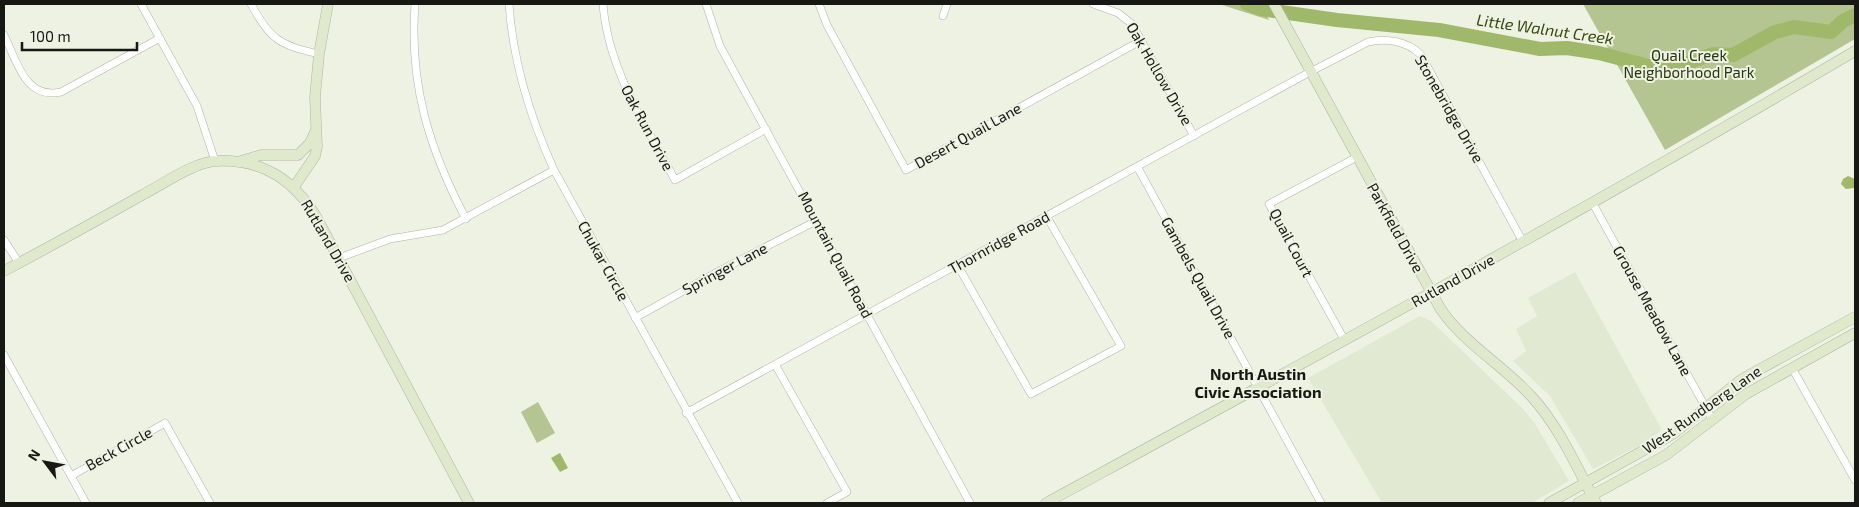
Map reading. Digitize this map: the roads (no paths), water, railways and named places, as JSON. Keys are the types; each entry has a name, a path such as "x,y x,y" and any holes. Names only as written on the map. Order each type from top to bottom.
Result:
{"street":[{"path":"142,4 197,106 215,161"},
{"path":"251,4 261,22 285,45 319,54"},
{"path":"294,187 315,156 315,97 319,54 328,4"},
{"path":"415,4 415,61 423,114 436,158 466,219"},
{"name":"Chukar Circle","path":"509,4 513,42 522,86 537,134 554,170 634,318 738,503"},
{"name":"Oak Run Drive","path":"602,4 610,44 620,76 675,180 766,129"},
{"name":"Mountain Quail Road","path":"706,4 720,46 970,503"},
{"name":"Desert Quail Lane","path":"819,4 827,25 906,170 1142,40"},
{"path":"943,16 948,4"},
{"name":"Oak Hollow Drive","path":"1093,4 1128,19 1142,40 1194,136"},
{"name":"Parkfield Drive","path":"1274,4 1356,157 1432,293 1451,323 1532,396 1551,424 1594,499"},
{"path":"4,35 28,83 43,93 53,94 61,92 160,38"},
{"name":"Stonebridge Drive","path":"1310,72 1368,42 1377,40 1406,45 1417,51 1523,242"},
{"name":"Rutland Drive","path":"1046,503 1345,341 1592,202 1630,183 1855,50"},
{"name":"Thornridge Road","path":"686,413 776,366 1310,72"},
{"path":"237,162 261,155 298,155 310,143 316,129"},
{"name":"Quail Court","path":"1345,341 1269,204 1356,157"},
{"name":"Rutland Drive","path":"4,271 175,177 215,161 237,162 264,169 280,176 294,187 307,202 339,258 469,503"},
{"name":"Gambels Quail Drive","path":"1138,168 1321,503"},
{"path":"339,258 390,239 443,230 554,170"},
{"name":"Grouse Meadow Lane","path":"1592,202 1712,419"},
{"path":"958,266 1031,394 1121,346 1047,217"},
{"name":"Springer Lane","path":"634,318 816,221"},
{"path":"4,240 19,263"},
{"name":"West Rundberg Lane","path":"1549,503 1673,434 1742,379 1855,317"},
{"name":"West Rundberg Lane","path":"1578,503 1594,499 1666,455 1746,394 1855,333"},
{"path":"4,355 86,503"},
{"path":"776,366 847,492 827,503"},
{"path":"1792,368 1855,480"},
{"name":"Beck Circle","path":"71,476 166,423 210,503"}],"waterway":[{"name":"Little Walnut Creek","path":"1247,4 1261,9 1337,20 1439,30 1540,49 1567,48 1599,53 1656,68 1675,67 1713,54 1733,55 1775,32 1794,27 1831,32 1843,21 1855,15"}],"district":[{"name":"North Austin Civic Association","path":"1258,383"}],"park label":[{"name":"Quail Creek Neighborhood Park","path":"1689,64"}]}
